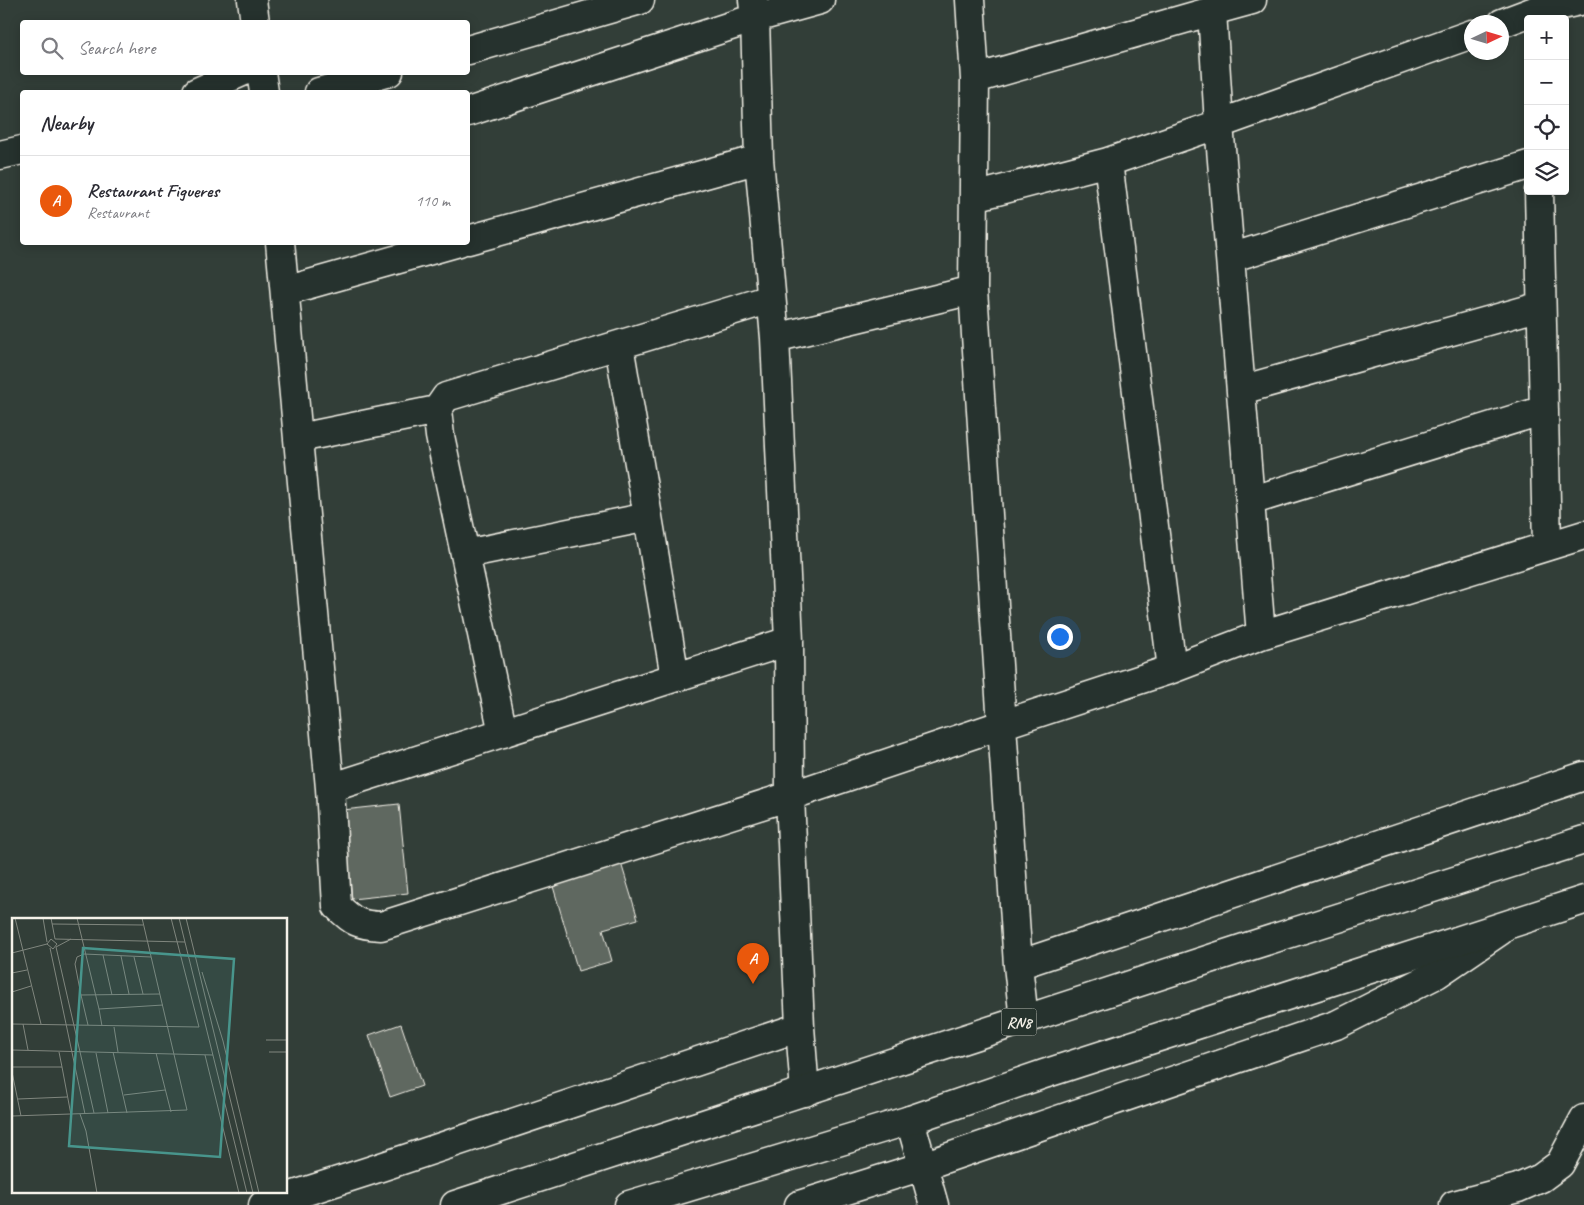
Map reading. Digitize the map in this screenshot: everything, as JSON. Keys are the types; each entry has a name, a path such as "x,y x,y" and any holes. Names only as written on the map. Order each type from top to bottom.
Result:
{"main road":[{"path":"252,0 255,20"},
{"path":"470,49 640,0"},
{"path":"470,111 754,9 820,0"},
{"path":"970,0 975,79 973,290 1001,725 1018,965 1024,1020"},
{"path":"975,79 1252,0"},
{"path":"1509,20 1533,10 1584,0"},
{"path":"754,9 759,159 775,338 789,641 790,796 800,1027 805,1092"},
{"path":"1212,11 1219,124 1261,635"},
{"path":"974,197 1108,162 1464,37"},
{"path":"202,90 235,75"},
{"path":"261,75 264,90"},
{"path":"326,90 378,75"},
{"path":"0,155 20,150"},
{"path":"470,239 759,159"},
{"path":"1108,162 1172,669"},
{"path":"1230,258 1524,166"},
{"path":"1539,195 1547,546"},
{"path":"280,245 330,788 337,906 349,918 364,925 381,926 790,796 1172,669 1261,635 1584,535"},
{"path":"285,290 448,245"},
{"path":"775,338 973,290"},
{"path":"503,732 440,436 437,410 446,397 771,299"},
{"path":"1241,390 1541,306"},
{"path":"619,345 675,678"},
{"path":"299,438 437,410"},
{"path":"1250,501 1544,410"},
{"path":"465,554 648,517"},
{"path":"330,788 789,641"},
{"path":"1018,965 1584,776"},
{"name":"RN8","path":"455,1205 1259,943 1584,840"},
{"path":"629,1205 910,1120 1044,1074 1584,900"},
{"path":"799,1205 923,1166 1336,1025 1437,974 1509,924"},
{"path":"263,1205 800,1027"},
{"path":"1460,1204 1518,1188 1541,1178 1560,1164 1584,1119"},
{"path":"910,1120 934,1205"}],"building":[{"path":"399,804 408,893 352,899 343,810"},
{"path":"621,863 638,919 603,929 612,961 578,971 552,883"},
{"path":"401,1024 422,1086 390,1097 369,1035"}],"place":[{"name":"Restaurant Figueres","path":"753,984"}]}
